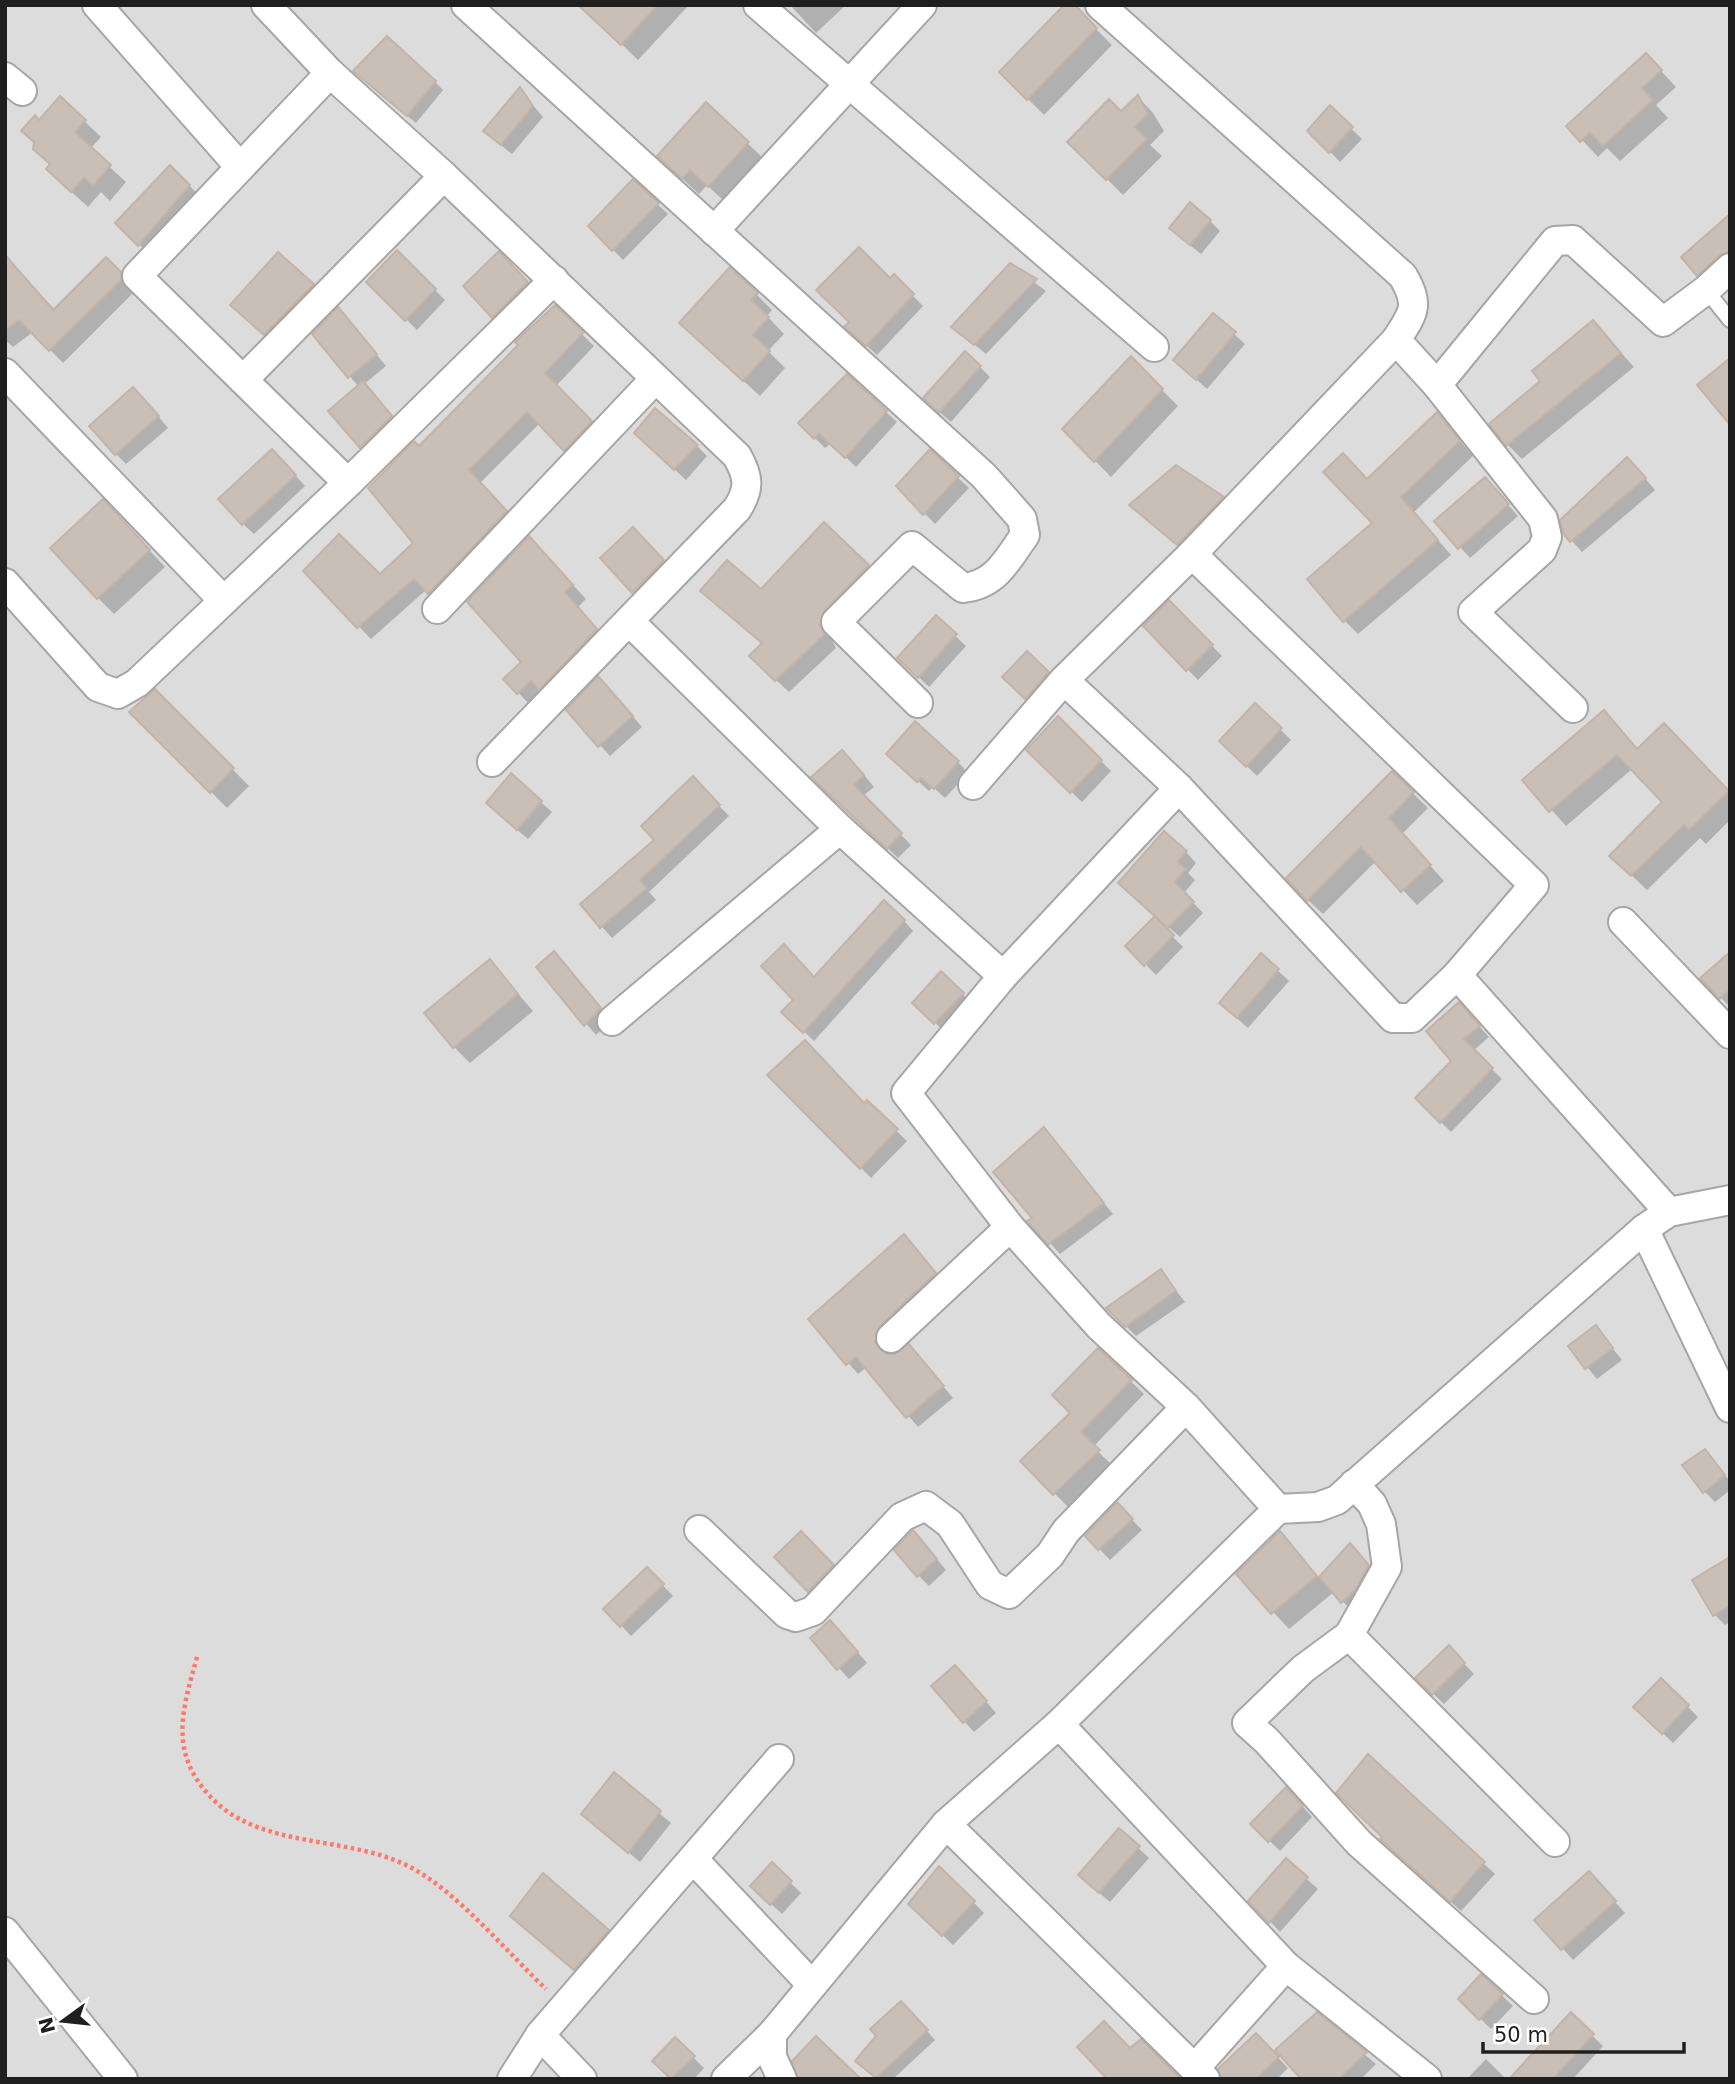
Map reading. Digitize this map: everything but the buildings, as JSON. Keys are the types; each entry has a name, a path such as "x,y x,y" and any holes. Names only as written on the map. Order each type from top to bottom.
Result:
{"street":[{"path":"97,5 240,167"},
{"path":"266,5 330,73 444,176 737,456 748,474 747,493 737,509 492,762"},
{"path":"466,5 984,476 1022,519 1025,535 996,576 979,586 963,588 912,547 836,622 918,703"},
{"path":"758,5 1154,347"},
{"path":"714,231 922,5"},
{"path":"973,785 1064,680 1192,554 1396,340 1413,314 1414,296 1404,276 1100,5"},
{"path":"330,73 137,275 348,483"},
{"path":"243,380 444,176"},
{"path":"1437,385 1555,241 1573,240 1664,322 1730,268"},
{"path":"5,583 98,687 118,694 137,683 348,483 554,280"},
{"path":"1396,340 1437,385 1543,519 1547,537 1542,550 1473,612 1573,709"},
{"path":"5,373 223,600"},
{"path":"438,609 656,379"},
{"path":"1064,680 1179,788 1393,1018 1412,1018 1457,975 1534,885 1192,554"},
{"path":"629,621 840,829 1003,975"},
{"path":"1179,788 1003,975 906,1093 1010,1227 1099,1326 1186,1407 1278,1509"},
{"path":"612,1021 840,829"},
{"path":"1623,922 1730,1034"},
{"path":"1457,975 1669,1212"},
{"path":"726,2079 772,2034 946,1824 1059,1724 1278,1509 1318,1507 1337,1500 1644,1229 1669,1212 1730,1200"},
{"path":"891,1338 1010,1227"},
{"path":"1644,1229 1730,1408"},
{"path":"699,1530 787,1614 796,1617 813,1611 902,1517 926,1506 950,1524 990,1585 1009,1594 1050,1555 1066,1531 1186,1407"},
{"path":"1354,1484 1372,1504 1381,1524 1387,1567 1349,1635 1303,1669 1247,1723 1267,1741 1359,1843 1534,1999"},
{"path":"1349,1635 1555,1842"},
{"path":"1059,1724 1286,1966 1427,2079"},
{"path":"512,2079 540,2035 695,1861 779,1759"},
{"path":"946,1824 1200,2073 1286,1966"},
{"path":"695,1861 811,1984"},
{"path":"5,1932 123,2079"},
{"path":"772,2034 772,2057 782,2079"},
{"path":"540,2035 582,2079"}],"lane":[{"path":"1706,290 1730,320"}],"path":[{"path":"197,1657 182,1713 181,1737 200,1785 222,1810 243,1823 382,1853 415,1869 447,1894 565,2007"}],"shaded area":[{"path":"5,5 1730,5 1730,2079 5,2079"}]}
